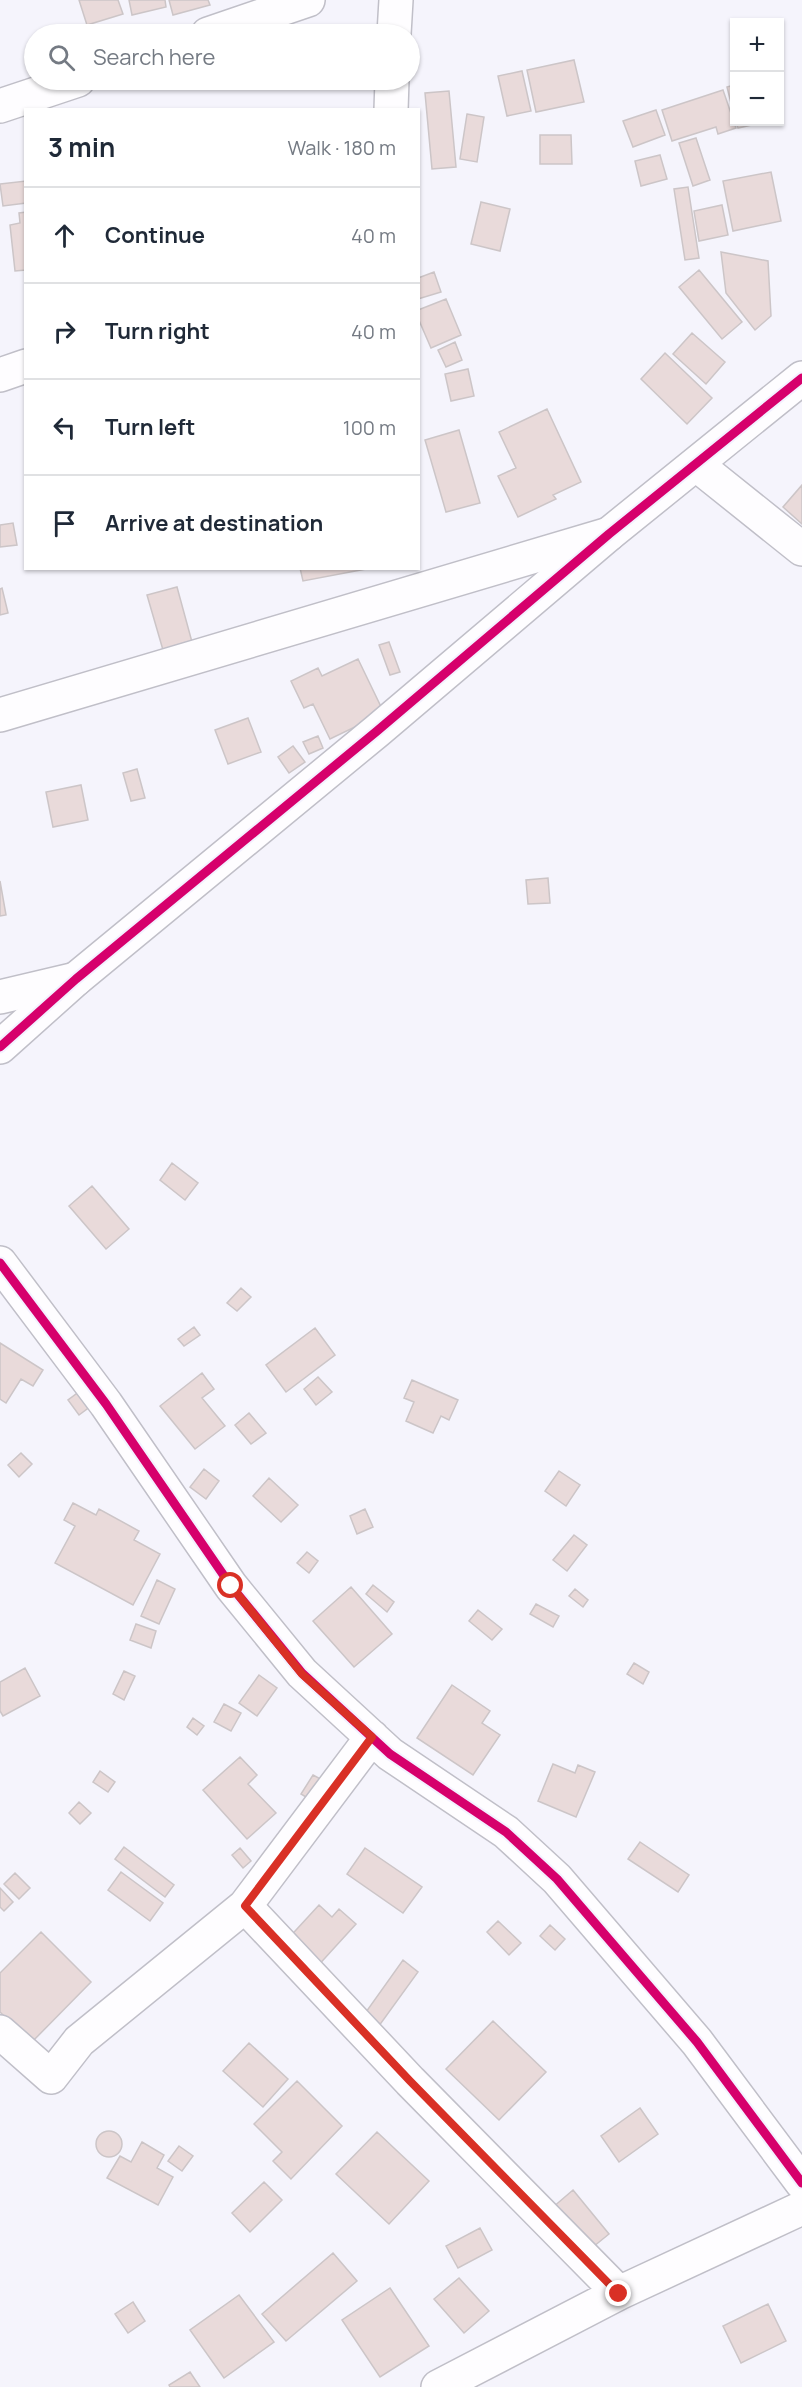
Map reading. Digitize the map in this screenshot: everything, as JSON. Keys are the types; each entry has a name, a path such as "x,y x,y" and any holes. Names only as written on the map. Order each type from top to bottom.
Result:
{"street":[{"path":"237,24 308,0"},
{"path":"395,24 396,0"},
{"path":"0,106 48,90"},
{"path":"391,108 392,90"},
{"path":"0,375 24,367"},
{"path":"0,1047 76,979 386,724 609,534 802,378"},
{"path":"697,465 779,533 802,549"},
{"path":"0,714 609,534"},
{"path":"0,997 76,979"},
{"path":"0,1263 106,1404 231,1586 302,1674 390,1754 506,1832 557,1879 697,2042 802,2183"},
{"path":"0,2032 51,2077 79,2041 245,1906 372,1737"},
{"path":"245,1906 410,2081 619,2294"},
{"path":"438,2387 619,2294 802,2208"}],"building":[{"path":"79,0 118,0 123,14 87,24"},
{"path":"129,0 165,0 166,7 132,15"},
{"path":"169,0 208,0 210,5 173,15"},
{"path":"574,60 584,102 536,112 527,70"},
{"path":"522,71 531,111 507,116 498,76"},
{"path":"723,90 730,110 730,126 736,128 718,134 716,127 672,141 662,110"},
{"path":"449,91 456,167 432,169 425,93"},
{"path":"656,110 665,135 633,147 623,121"},
{"path":"467,114 484,117 477,162 460,159"},
{"path":"540,135 571,135 572,164 540,164"},
{"path":"696,138 710,180 693,186 679,143"},
{"path":"660,155 667,179 641,186 635,161"},
{"path":"771,172 781,221 733,231 723,181"},
{"path":"24,181 24,203 3,206 0,184"},
{"path":"688,187 699,258 685,260 674,189"},
{"path":"481,202 510,209 500,251 471,244"},
{"path":"722,205 728,235 699,241 694,211"},
{"path":"24,212 24,270 15,271 10,225 20,223 19,213"},
{"path":"721,252 768,261 771,316 755,330 726,293"},
{"path":"699,270 742,322 722,339 679,287"},
{"path":"434,272 441,292 420,298 420,277"},
{"path":"446,299 461,335 431,348 420,323 420,309"},
{"path":"692,333 725,362 706,384 673,354"},
{"path":"455,342 462,360 446,367 438,350"},
{"path":"665,353 712,398 687,424 641,379"},
{"path":"468,369 474,396 451,401 445,374"},
{"path":"547,409 581,482 553,495 556,499 518,517 498,476 516,468 499,432"},
{"path":"459,430 480,503 446,512 425,440"},
{"path":"802,485 802,524 783,507"},
{"path":"13,523 17,545 0,547 0,525"},
{"path":"300,570 361,570 303,581"},
{"path":"177,587 192,642 163,650 147,595"},
{"path":"2,588 8,613 0,615 0,589"},
{"path":"389,642 400,672 390,675 379,645"},
{"path":"358,659 384,713 330,739 313,704 304,708 291,681 318,668 322,676"},
{"path":"248,718 261,752 228,764 215,730"},
{"path":"318,736 323,748 309,754 303,742"},
{"path":"293,746 305,762 289,773 278,757"},
{"path":"137,769 145,798 131,801 123,773"},
{"path":"81,785 88,820 53,827 46,792"},
{"path":"548,878 550,903 528,904 526,880"},
{"path":"0,881 6,915 0,916"},
{"path":"172,1163 198,1183 185,1200 160,1180"},
{"path":"92,1186 129,1229 106,1249 69,1206"},
{"path":"241,1288 251,1297 237,1311 227,1303"},
{"path":"194,1327 200,1335 184,1346 178,1339"},
{"path":"315,1328 335,1355 286,1392 266,1365"},
{"path":"0,1343 43,1370 33,1386 21,1379 6,1403 0,1399"},
{"path":"202,1373 214,1389 202,1398 225,1426 195,1449 160,1406"},
{"path":"318,1377 332,1392 316,1405 304,1389"},
{"path":"412,1380 458,1400 449,1420 441,1416 433,1433 406,1421 414,1402 404,1398"},
{"path":"80,1391 91,1406 79,1415 68,1400"},
{"path":"249,1413 266,1433 251,1444 235,1425"},
{"path":"21,1453 32,1464 19,1477 8,1465"},
{"path":"204,1469 219,1481 206,1499 190,1487"},
{"path":"559,1471 580,1485 566,1506 545,1491"},
{"path":"269,1478 298,1505 281,1522 253,1496"},
{"path":"73,1503 96,1515 99,1509 139,1531 134,1540 160,1554 133,1605 55,1563 75,1526 64,1520"},
{"path":"365,1509 373,1527 357,1534 350,1516"},
{"path":"574,1535 587,1545 567,1571 553,1560"},
{"path":"307,1552 318,1561 309,1573 297,1563"},
{"path":"157,1580 175,1589 159,1624 141,1616"},
{"path":"373,1585 394,1602 387,1612 366,1594"},
{"path":"351,1587 392,1634 354,1667 313,1621"},
{"path":"575,1589 588,1600 583,1607 569,1596"},
{"path":"536,1604 559,1616 553,1627 530,1614"},
{"path":"478,1610 502,1629 492,1640 469,1621"},
{"path":"136,1624 156,1631 151,1648 130,1640"},
{"path":"634,1663 649,1672 643,1684 627,1674"},
{"path":"25,1668 40,1696 3,1716 0,1711 0,1682"},
{"path":"124,1671 135,1676 124,1700 113,1694"},
{"path":"259,1675 277,1688 257,1716 239,1703"},
{"path":"452,1685 490,1711 482,1723 500,1735 473,1775 417,1738"},
{"path":"224,1704 241,1713 231,1731 214,1722"},
{"path":"193,1718 204,1726 197,1735 187,1727"},
{"path":"240,1757 257,1775 248,1784 276,1813 247,1839 203,1790"},
{"path":"553,1764 575,1773 578,1765 595,1772 576,1817 538,1801"},
{"path":"100,1771 115,1782 108,1792 93,1782"},
{"path":"313,1775 326,1782 314,1802 301,1794"},
{"path":"79,1802 91,1813 80,1824 69,1813"},
{"path":"640,1842 689,1875 678,1892 628,1859"},
{"path":"124,1847 174,1885 165,1897 115,1859"},
{"path":"240,1848 251,1861 243,1868 232,1855"},
{"path":"365,1848 422,1887 403,1913 347,1874"},
{"path":"121,1872 163,1903 150,1921 108,1890"},
{"path":"15,1873 30,1888 19,1899 4,1884"},
{"path":"0,1888 13,1902 4,1911 0,1907"},
{"path":"319,1905 332,1917 339,1909 356,1924 315,1969 285,1942"},
{"path":"498,1921 521,1943 509,1955 487,1932"},
{"path":"550,1925 565,1939 555,1950 540,1936"},
{"path":"41,1932 91,1982 31,2043 0,2012 0,1973"},
{"path":"403,1960 418,1972 376,2030 361,2019"},
{"path":"493,2021 546,2072 499,2120 446,2069"},
{"path":"249,2043 288,2079 263,2107 223,2071"},
{"path":"297,2081 342,2126 291,2179 273,2161 282,2152 254,2124"},
{"path":"640,2108 658,2134 619,2162 601,2136"},
{"path":"109,2131 118,2135 122,2144 118,2153 109,2157 100,2153 96,2144 100,2135"},
{"path":"377,2132 429,2181 389,2224 336,2174"},
{"path":"142,2142 164,2155 157,2168 173,2177 158,2205 107,2178 120,2156 131,2162"},
{"path":"179,2146 193,2156 182,2171 168,2161"},
{"path":"264,2182 282,2200 250,2232 232,2213"},
{"path":"573,2190 609,2234 588,2251 552,2208"},
{"path":"480,2228 492,2250 458,2268 446,2246"},
{"path":"333,2253 357,2281 286,2341 262,2314"},
{"path":"459,2278 489,2311 464,2333 434,2299"},
{"path":"390,2288 429,2346 380,2377 342,2320"},
{"path":"239,2295 274,2342 224,2378 190,2330"},
{"path":"133,2302 145,2321 128,2333 115,2314"},
{"path":"768,2304 786,2341 741,2363 723,2326"},
{"path":"190,2372 200,2387 170,2387 169,2385"}],"cycle path":[{"path":"0,1047 76,979 377,731 609,534 802,378"},
{"path":"0,1263 106,1404 231,1586 302,1673 390,1754 506,1832 557,1879 697,2042 802,2183"}],"route":[{"path":"231,1586 302,1674 372,1737 245,1906 410,2081 619,2294"}]}
